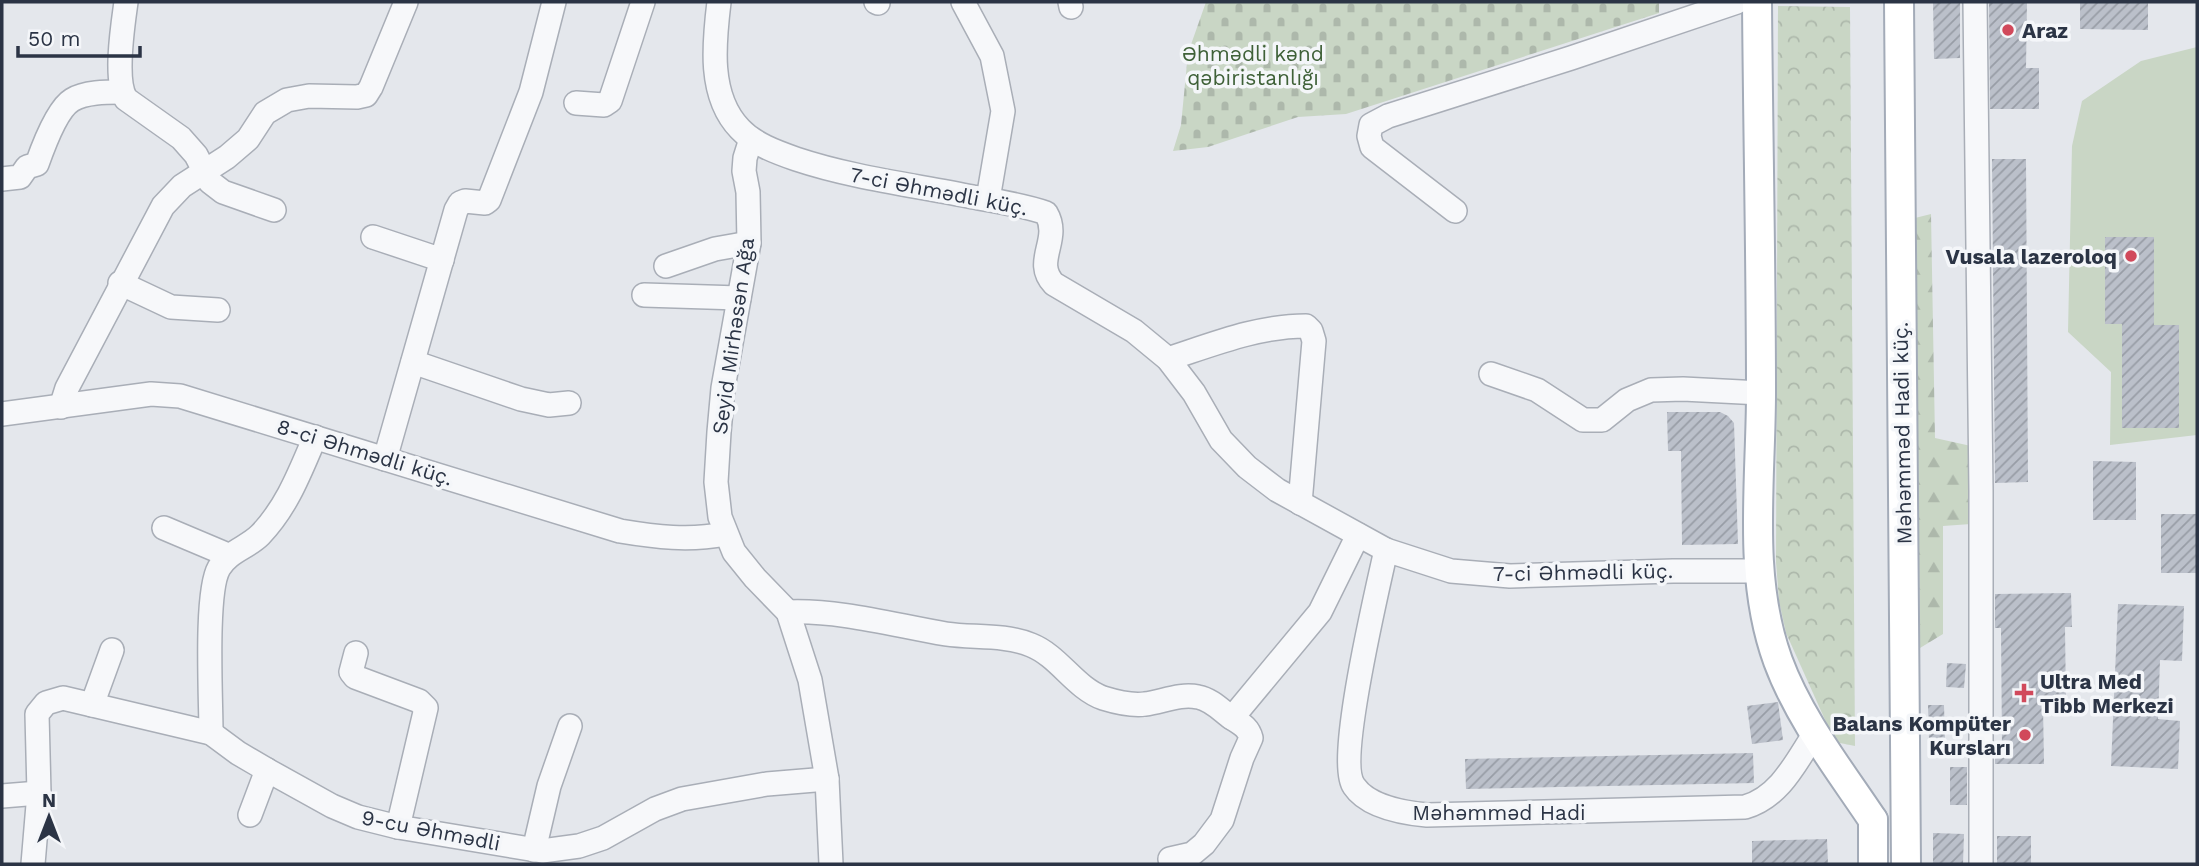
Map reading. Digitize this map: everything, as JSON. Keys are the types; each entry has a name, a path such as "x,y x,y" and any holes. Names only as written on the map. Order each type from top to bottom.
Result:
{"main road":[{"path":"1757,2 1761,393 1758,571 1766,619 1778,661 1815,733 1873,820 1873,864"},
{"name":"Məhəmməd Hadi küç.","path":"1899,2 1906,864"},
{"path":"1873,820 1905,820"}],"street":[{"path":"126,2 121,49 121,92 133,106 181,138 196,155 210,182 223,192 274,210"},
{"path":"61,407 67,388 120,283 163,206 182,186 227,157 248,139 265,113 287,100 309,96 357,97 366,94 371,88 406,2"},
{"path":"385,459 460,203 485,203 489,200 531,92 554,2"},
{"path":"576,103 604,105 610,101 643,2"},
{"path":"719,2 714,40 715,71 727,110 738,128 751,139"},
{"path":"963,2 992,56 1003,111 988,200"},
{"path":"1455,211 1372,147 1369,136 1371,125 1388,116 1737,2"},
{"path":"1975,2 1981,491 1980,864"},
{"path":"2,179 20,177 27,167 37,164 62,109 73,99 94,93 121,92"},
{"name":"7-ci Əhmədli küç.","path":"751,139 780,154 824,168 1046,213 1052,230 1045,268 1046,276 1054,284 1134,331 1168,359 1194,393 1221,440 1247,467 1277,490 1386,550 1451,570 1510,576 1758,571"},
{"name":"Seyid Mirhəsən Ağa","path":"751,139 744,170 748,192 749,243 723,388 716,482 725,534 734,552 788,612 810,680 827,779 831,864"},
{"path":"373,237 442,260"},
{"path":"666,266 715,250 749,243"},
{"path":"120,283 171,307 218,310"},
{"path":"644,295 739,298"},
{"path":"1168,359 1248,332 1282,326 1306,326 1311,331 1314,341 1300,503"},
{"path":"413,362 521,399 549,405 569,402"},
{"path":"1491,374 1537,390 1583,420 1602,420 1627,400 1651,390 1761,393"},
{"name":"8-ci Əhmədli küç.","path":"2,414 151,394 180,396 620,531 665,538 703,538 725,534"},
{"path":"211,733 211,594 217,570 228,555 258,537 287,501 315,437"},
{"path":"164,528 228,555"},
{"path":"1232,718 1320,612 1358,535"},
{"name":"Məhəmməd Hadi","path":"1386,550 1367,634 1350,743 1349,768 1353,786 1366,797 1397,812 1441,815 1745,807 1759,803 1772,794 1815,733"},
{"path":"788,612 812,611 858,617 948,634 1002,639 1031,645 1055,660 1088,691 1128,704 1144,704 1183,696 1198,696 1207,700 1245,727 1251,738 1241,758 1222,820 1204,844 1192,854 1170,859"},
{"path":"92,705 112,650"},
{"path":"356,653 351,672 355,677 419,701 426,708 398,827"},
{"name":"9-cu Əhmədli","path":"33,864 39,793 37,714 46,703 63,698 211,733 267,770 332,806 358,817 540,855 603,838 655,809 682,799 767,784 827,779"},
{"path":"540,855 549,786 570,726"},
{"path":"250,815 267,770"},
{"path":"2,796 39,793"}],"green space":[{"name":"Əhmədli kənd qəbiristanlığı","path":"1206,2 1659,2 1659,13 1346,114 1298,117 1208,147 1173,151 1181,125 1188,53"},
{"path":"1778,6 1850,7 1855,746 1835,742 1786,633 1779,601 1776,562"},
{"path":"2197,47 2197,435 2110,445 2111,372 2068,332 2072,146 2082,101 2141,61"},
{"path":"1931,214 1935,438 1971,446 1971,524 1943,526 1943,634 1920,648 1915,218"}],"building":[{"path":"1933,2 1960,2 1960,58 1934,59"},
{"path":"1989,2 2027,2 2026,68 2039,68 2039,109 1990,109"},
{"path":"2080,2 2148,2 2148,30 2080,29"},
{"path":"1992,159 2026,159 2028,482 1995,483"},
{"path":"2105,237 2154,237 2154,325 2179,325 2179,428 2122,428 2122,324 2105,324"},
{"path":"1667,412 1720,412 1734,423 1738,544 1682,545 1681,451 1668,451"},
{"path":"2093,461 2136,462 2136,520 2093,520"},
{"path":"2161,514 2197,514 2197,573 2161,573"},
{"path":"2071,593 2072,627 2065,627 2066,704 2043,705 2044,764 1995,764 1995,747 2002,747 2001,628 1995,628 1995,594"},
{"path":"2118,604 2184,606 2182,661 2160,660 2158,719 2180,721 2178,769 2111,766"},
{"path":"1947,663 1966,664 1964,688 1946,687"},
{"path":"1778,702 1783,740 1752,744 1747,706"},
{"path":"1928,705 1944,705 1945,740 1929,740"},
{"path":"1753,753 1754,783 1466,789 1465,759"},
{"path":"1950,767 1967,767 1967,805 1950,805"},
{"path":"1933,833 1964,834 1963,864 1933,864"},
{"path":"1997,836 2031,836 2031,864 1997,864"},
{"path":"1827,839 1828,864 1752,864 1752,841"}],"place":[{"name":"Araz","path":"2008,30"},
{"name":"Vusala lazeroloq","path":"2131,256"},
{"name":"Ultra Med Tibb Merkezi","path":"2024,693"},
{"name":"Balans Kompüter Kursları","path":"2025,735"}]}
